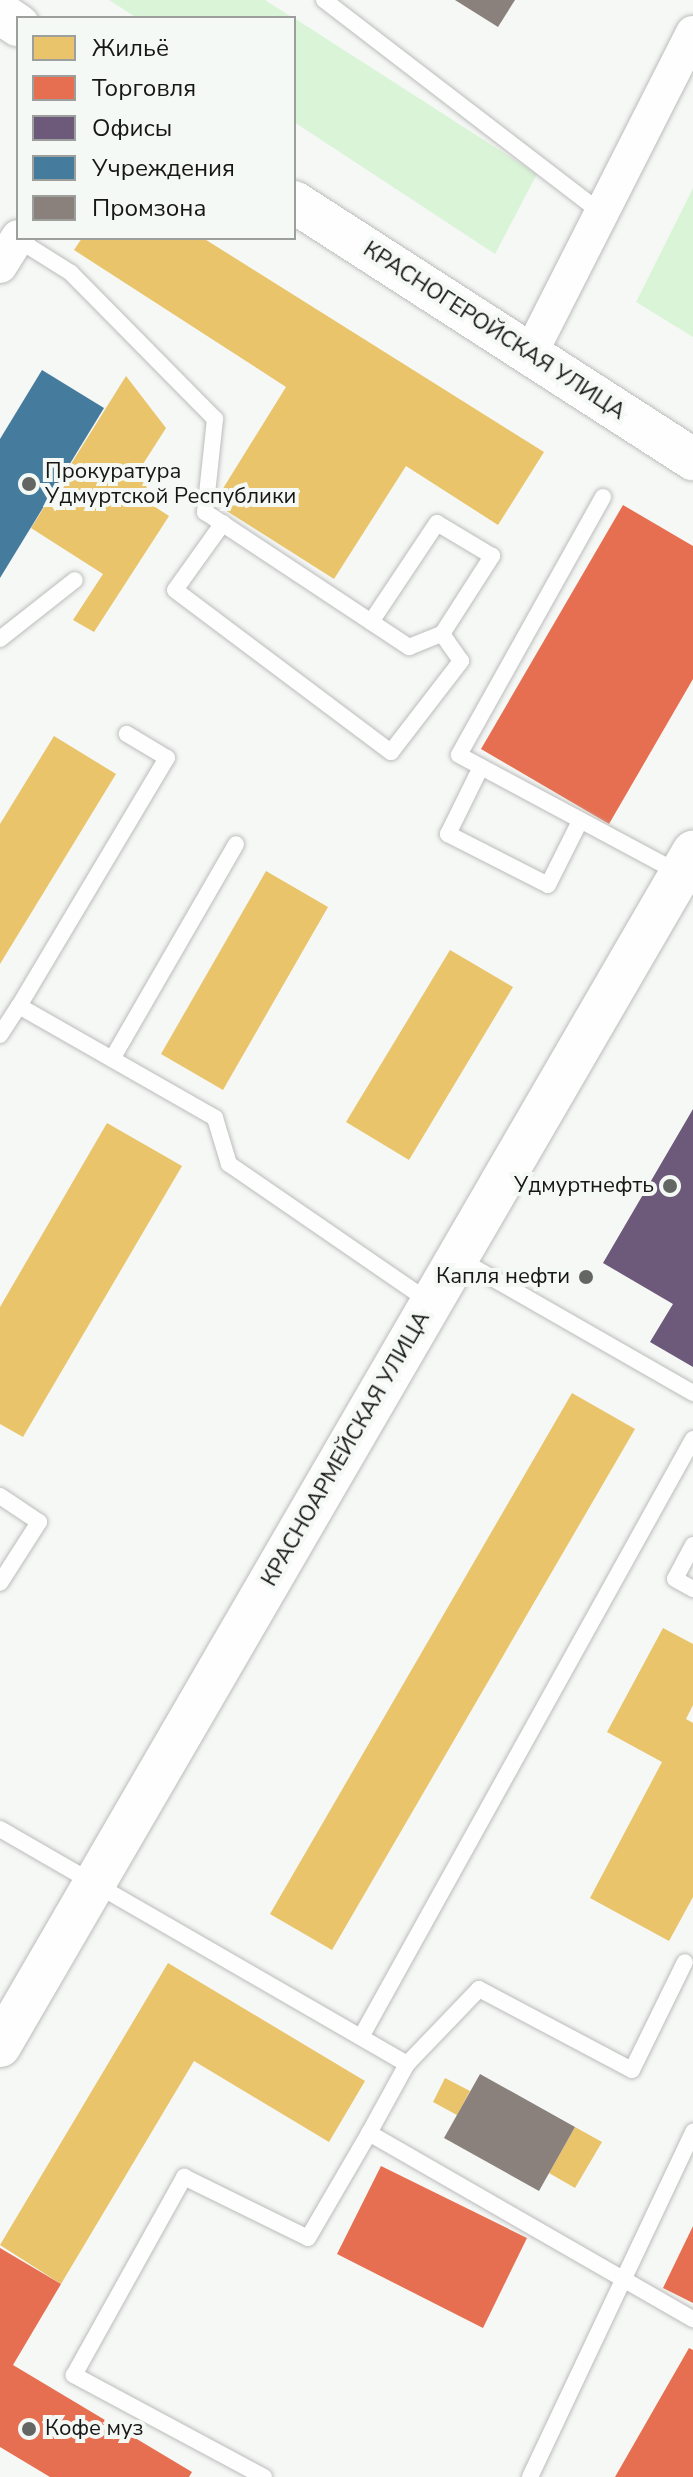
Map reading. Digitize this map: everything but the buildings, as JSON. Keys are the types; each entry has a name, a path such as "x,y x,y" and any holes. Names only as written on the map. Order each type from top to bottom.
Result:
{"street":[{"path":"530,354 693,33"},
{"name":"КРАСНОГЕРОЙСКАЯ УЛИЦА","path":"296,203 693,459"},
{"path":"0,266 17,240"},
{"name":"КРАСНОАРМЕЙСКАЯ УЛИЦА","path":"0,2046 687,863"}],"lane":[{"path":"324,0 602,213"},
{"path":"21,240 71,273 215,419 205,512 223,523 371,622 409,647 442,634 492,556 437,523 371,622"},
{"path":"603,497 459,755 580,821 687,863"},
{"path":"223,523 175,590 391,752 461,661 442,634"},
{"path":"0,639 75,580"},
{"path":"0,1035 167,758 127,734"},
{"path":"481,767 448,834 548,885 580,821"},
{"path":"112,1059 236,844"},
{"path":"19,1006 215,1118 229,1164 432,1303"},
{"path":"458,1258 693,1393"},
{"path":"361,2037 693,1439"},
{"path":"0,1496 39,1522 0,1583"},
{"path":"693,1545 675,1579 693,1589"},
{"path":"0,1829 96,1881 407,2064"},
{"path":"264,2477 74,2375 184,2177 308,2238 407,2064 479,1989 632,2070 685,1962"},
{"path":"530,2477 693,2132"},
{"path":"369,2133 693,2319"}],"green space":[{"path":"109,0 265,0 290,16 134,16"},
{"path":"296,19 537,174 495,254 296,123"},
{"path":"693,188 693,337 636,302"}],"place":[{"name":"Прокуратура Удмуртской Республики","path":"29,484"},
{"name":"Удмуртнефть","path":"670,1186"},
{"name":"Капля нефти","path":"586,1277"},
{"name":"Кофе муз","path":"29,2429"}]}
